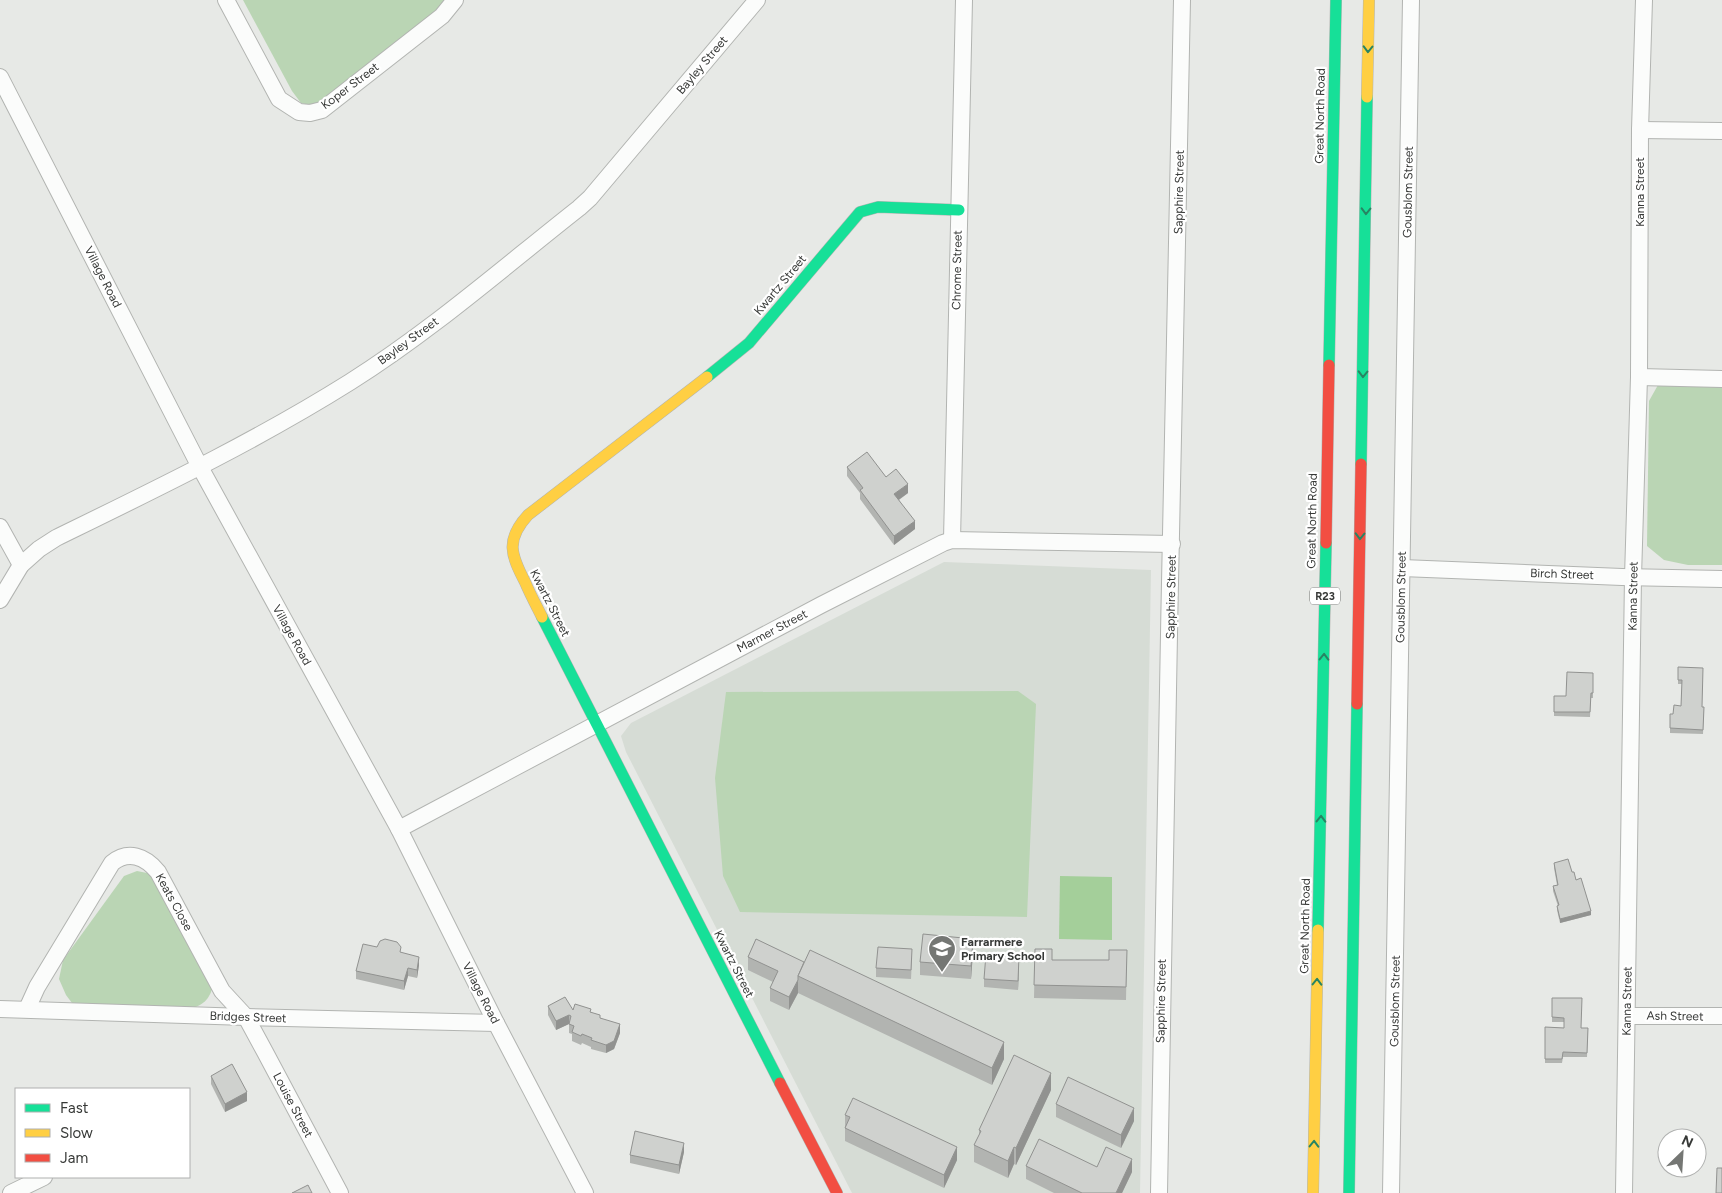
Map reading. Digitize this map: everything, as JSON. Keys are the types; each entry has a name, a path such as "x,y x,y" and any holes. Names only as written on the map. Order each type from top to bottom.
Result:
{"main road":[{"name":"Great North Road","path":"1313,1193 1337,167 1336,0"},
{"path":"1348,1193 1362,167 1369,0"},
{"name":"Kwartz Street","path":"838,1193 596,726 511,552 514,535 522,521 749,343 860,212 878,207 959,210"}],"street":[{"name":"Koper Street","path":"226,0 278,99 299,112 322,110 442,16 455,0"},
{"name":"Bayley Street","path":"0,600 21,565 39,549 56,538 200,467 292,417 351,381 434,322 579,208 590,198 756,0"},
{"name":"Chrome Street","path":"952,540 964,0"},
{"name":"Sapphire Street","path":"1159,1193 1182,0"},
{"name":"Gousblom Street","path":"1391,1193 1411,0"},
{"name":"Kanna Street","path":"1624,1193 1633,577 1639,377 1640,130 1644,0"},
{"name":"Village Road","path":"0,77 200,467 399,830 496,1024 585,1193"},
{"path":"1640,130 1722,131"},
{"path":"1639,377 1722,379"},
{"path":"0,526 21,565"},
{"name":"Marmer Street","path":"399,830 830,600 952,540 1172,544"},
{"name":"Birch Street","path":"1402,568 1722,579"},
{"name":"Keats Close","path":"27,1009 37,987 112,864 121,857 128,856 141,857 148,861 158,872 222,991 246,1017"},
{"name":"Bridges Street","path":"0,1009 496,1024"},
{"name":"Ash Street","path":"1627,1016 1722,1016"},
{"name":"Louise Street","path":"246,1017 340,1193"},
{"path":"11,1193 42,1178"}],"shaded area":[{"path":"243,0 445,0 437,11 318,107 301,103 292,91"},
{"path":"1722,382 1722,565 1688,565 1664,560 1647,546 1649,401 1658,385"},
{"name":"Farrarmere Primary School","path":"944,562 1151,570 1140,1193 852,1193 626,752 621,736 631,723"},
{"path":"1018,691 1036,704 1027,917 740,912 723,876 715,778 726,692"},
{"path":"137,871 152,874 214,981 208,998 198,1006 193,1008 81,1005 72,1003 66,995 59,979 63,960 124,876"},
{"path":"1060,876 1112,877 1112,940 1059,939"}],"building":[{"path":"867,452 886,477 896,469 908,484 894,494 915,521 894,536 860,490 863,488 847,467"},
{"path":"1678,667 1703,668 1703,730 1670,728 1670,714 1673,714 1674,705 1681,706 1682,680 1678,680"},
{"path":"1567,672 1593,673 1593,693 1591,693 1590,712 1554,712 1554,696 1566,696"},
{"path":"1568,859 1576,880 1581,878 1591,911 1560,919 1557,906 1559,905 1553,886 1558,885 1554,863"},
{"path":"923,934 973,939 971,966 920,962"},
{"path":"385,939 397,942 401,947 400,952 419,957 417,970 408,968 404,981 356,971 363,944 377,947 380,941"},
{"path":"756,939 804,962 798,980 789,997 770,988 778,971 748,957"},
{"path":"878,947 912,949 911,970 876,968"},
{"path":"1035,949 1052,949 1052,960 1109,960 1109,950 1127,950 1126,987 1034,985"},
{"path":"810,950 1004,1042 992,1068 798,976"},
{"path":"986,954 1019,956 1018,981 984,979"},
{"path":"565,997 573,1010 575,1004 591,1009 590,1012 600,1015 600,1018 620,1024 614,1041 606,1045 591,1040 592,1038 582,1034 581,1036 572,1032 574,1026 569,1024 571,1016 569,1015 556,1021 548,1006"},
{"path":"1552,998 1582,998 1581,1028 1588,1028 1587,1053 1563,1052 1562,1059 1545,1059 1545,1027 1564,1028 1564,1018 1552,1017"},
{"path":"1014,1055 1051,1073 1008,1161 974,1145 981,1131 979,1130"},
{"path":"232,1064 247,1092 225,1104 211,1076"},
{"path":"1068,1077 1134,1108 1121,1135 1056,1104"},
{"path":"853,1098 957,1147 944,1175 845,1128 850,1117 845,1115"},
{"path":"635,1131 684,1143 679,1165 630,1155"},
{"path":"1039,1139 1097,1167 1106,1147 1132,1159 1116,1193 1082,1193 1026,1166"},
{"path":"1717,1168 1722,1168 1722,1193 1716,1193"},
{"path":"308,1185 312,1193 292,1193"}],"traffic: fast":[{"path":"1329,365 1336,0"},
{"path":"1361,464 1367,97"},
{"path":"707,377 749,343 860,212 878,207 959,210"},
{"path":"1318,930 1326,543"},
{"path":"542,617 780,1083"},
{"path":"1349,1193 1357,704"}],"traffic: slow":[{"path":"1367,97 1369,0"},
{"path":"542,617 516,564 514,556 513,540 521,524 528,515 707,377"},
{"path":"1313,1193 1318,930"}],"traffic: jam":[{"path":"1326,543 1329,365"},
{"path":"1357,704 1361,464"},
{"path":"780,1083 837,1193"}],"place":[{"name":"Farrarmere Primary School","path":"942,973"}]}
